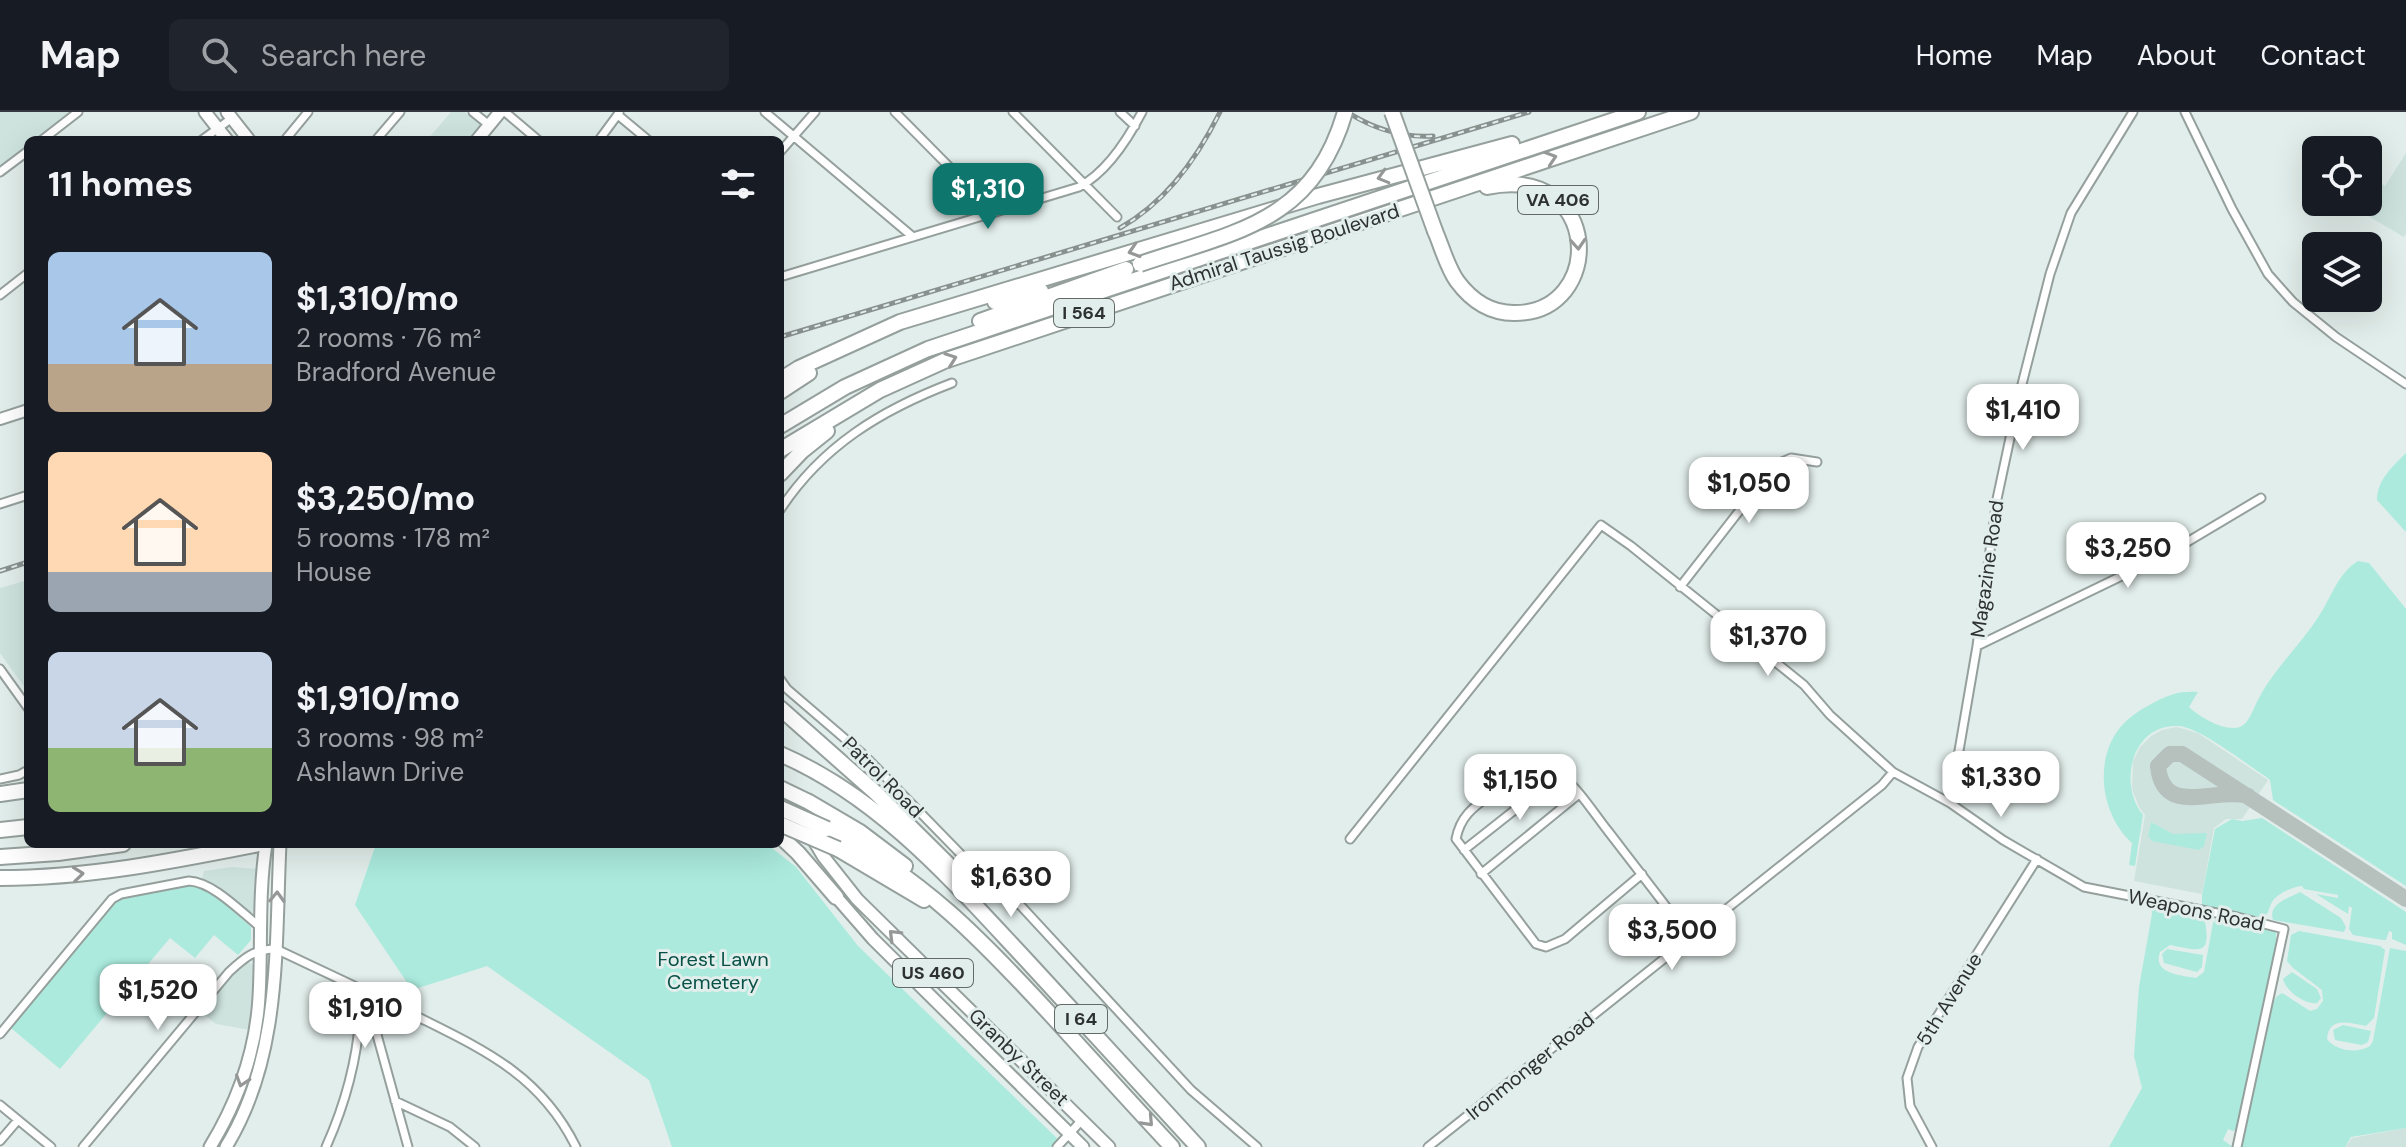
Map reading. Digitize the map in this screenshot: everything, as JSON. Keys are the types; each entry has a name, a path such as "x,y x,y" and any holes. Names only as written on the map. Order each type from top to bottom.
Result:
{"highway":[{"path":"784,424 882,362 944,335 1244,230 1274,214 1300,192 1317,172 1332,146 1345,112"},
{"name":"VA 406","path":"1292,245 1339,236 1481,189 1512,184 1545,191 1564,206 1579,237 1579,260 1571,281 1556,299 1524,313 1501,312 1479,303 1463,288 1450,269 1435,231 1392,112"},
{"path":"784,377 900,322 1318,196 1536,138 1620,112"},
{"path":"845,387 959,338 1638,112"},
{"name":"Admiral Taussig Boulevard","path":"880,390 953,358 1691,112"},
{"path":"871,336 932,316 1133,267"},
{"path":"784,389 842,350"},
{"path":"784,449 880,390"},
{"path":"784,470 815,439 880,390"},
{"path":"784,712 876,793 957,871 1004,922 1027,961"},
{"path":"784,722 830,753"},
{"name":"I 64","path":"785,756 814,769 854,795 903,834 957,886 1198,1147"},
{"name":"I 64","path":"784,790 860,832 943,897 970,922 996,956"},
{"path":"0,794 24,791"},
{"path":"0,803 24,800"},
{"name":"I 64","path":"784,809 827,829 902,874 964,924 1172,1147"},
{"path":"784,826 838,849 927,902 1020,981"},
{"path":"0,833 24,828"},
{"path":"0,833 24,833"},
{"path":"784,840 836,897"},
{"path":"0,850 24,848"},
{"path":"0,857 94,848"},
{"path":"0,878 41,878 128,869 238,848"},
{"path":"1134,1077 1206,1147"}],"main road":[{"path":"205,112 224,136"},
{"path":"480,136 503,112"},
{"path":"230,115 246,136"},
{"name":"Granby Street","path":"784,789 816,846 857,899 1109,1147"},
{"name":"Granby Street","path":"784,814 806,855 836,897 873,939 1083,1147"},
{"path":"210,1147 235,1101 248,1060 259,996 266,848"},
{"path":"226,1147 248,1102 264,1053 276,949 280,848"}],"street":[{"path":"47,136 78,112"},
{"path":"288,136 308,112"},
{"path":"379,136 400,112"},
{"path":"473,112 489,125"},
{"path":"503,112 533,136"},
{"path":"765,112 913,237"},
{"path":"784,148 815,112"},
{"path":"895,112 983,201 990,214"},
{"path":"1013,112 1117,217"},
{"path":"1120,112 1135,126"},
{"path":"784,276 1073,189 1086,183 1113,156 1142,112"},
{"name":"Magazine Road","path":"1950,803 1977,646 1997,499 2050,274 2071,213 2133,112"},
{"path":"2185,112 2232,209 2268,274 2293,302 2336,337 2406,384"},
{"path":"602,136 619,114 644,136"},
{"path":"207,136 230,115"},
{"path":"0,172 24,154"},
{"path":"0,295 24,276"},
{"path":"784,504 799,482 839,444 900,404 952,383"},
{"path":"0,419 24,411"},
{"path":"1680,587 1775,465 1791,458 1817,462"},
{"path":"0,504 24,496"},
{"path":"1977,646 2190,542 2261,498"},
{"path":"1350,839 1601,525 1804,685 1830,715 1893,772 1950,803 2037,859"},
{"path":"0,669 24,702"},
{"path":"0,685 10,682"},
{"name":"Patrol Road","path":"784,685 865,756 986,880 1021,906 1191,1090 1257,1147"},
{"path":"1642,874 1565,939 1546,947 1536,944 1456,839 1459,825 1469,812 1525,768 1536,763 1548,766 1579,794 1642,874 1690,938"},
{"path":"0,779 24,771"},
{"name":"Ironmonger Road","path":"1428,1147 1882,785 1893,772"},
{"path":"1464,850 1560,774"},
{"path":"1481,874 1579,794"},
{"name":"5th Avenue","path":"1932,1147 1910,1106 1907,1078 1918,1047 2037,859"},
{"name":"Weapons Road","path":"2037,859 2084,887 2284,929 2237,1147"},
{"path":"0,1034 116,896 199,881 260,927"},
{"path":"83,1147 229,972 259,949 276,949 370,993 508,1065 538,1093 563,1124 576,1147"},
{"path":"326,1147 339,1116 353,1063 361,990"},
{"path":"370,993 374,1024 408,1147"},
{"path":"395,1101 450,1127 475,1147"},
{"path":"0,1105 51,1147"},
{"path":"0,1141 18,1120"},
{"path":"1057,1147 1082,1120"}],"shaded area":[{"path":"0,112 71,112 39,136 24,136 24,148 0,166"},
{"path":"451,112 465,112 481,125 472,136 430,136"},
{"path":"2406,153 2404,237 2368,216 2382,216 2382,184 2385,186"},
{"path":"24,581 24,686 0,653 0,588"},
{"path":"2177,727 2198,733 2268,780 2242,819 2226,819 2214,828 2202,894 2134,881 2145,815 2132,789 2133,761 2140,747 2162,730","holes":["2151,822 2172,834 2202,833 2199,850 2148,836"]},
{"path":"232,867 261,869 256,910 252,913 202,878 204,871"},
{"path":"246,961 255,969 255,1003 250,1030 216,1024 201,1012"},
{"path":"2406,1128 2406,1147 2345,1147 2352,1138"}],"green space":[{"path":"2406,453 2406,532 2377,500 2383,480"},
{"path":"2358,561 2369,563 2406,609 2406,886 2273,800 2270,780 2265,776 2197,732 2178,726 2162,728 2149,735 2134,758 2131,788 2143,815 2135,866 2129,865 2132,843 2114,820 2105,791 2105,761 2116,733 2134,715 2160,699 2192,692 2198,692 2189,707 2199,715 2227,727 2243,725 2273,675 2319,616 2340,579"},
{"path":"2262,818 2406,912 2406,945 2392,939 2392,932 2389,931 2386,940 2353,935 2349,929 2352,908 2349,906 2348,914 2316,894 2338,898 2338,895 2304,889 2302,886 2278,896 2262,919 2202,906 2215,829 2232,819"},
{"path":"2151,822 2173,834 2207,833 2204,846 2199,850 2152,841 2148,836"},
{"name":"Forest Lawn Cemetery","path":"375,848 772,848 796,867 858,946 1066,1147 672,1147 649,1080 487,966 412,990 355,905"},
{"path":"196,884 206,888 251,927 251,940 238,955 214,935 195,958 170,938 60,1069 11,1028 118,900"},
{"path":"2300,892 2341,918 2346,927 2344,932 2273,920 2276,906"},
{"path":"2151,905 2204,915 2207,938 2203,948 2170,945 2160,952 2160,965 2176,974 2196,978 2204,972 2213,923 2217,918 2267,926 2276,933 2276,958 2238,1129 2228,1129 2223,1140 2233,1147 2109,1147 2142,1088 2134,1056 2139,987"},
{"path":"2299,931 2380,946 2385,950 2374,1018 2366,1026 2336,1024 2329,1032 2327,1039 2331,1043 2347,1050 2365,1048 2373,1041 2390,948 2406,951 2406,1128 2351,1137 2345,1147 2241,1147 2276,997 2282,993 2310,1011 2317,1009 2323,1001 2322,990 2287,961 2291,935"},
{"path":"2167,949 2203,955 2202,967 2197,972 2164,963 2162,954"},
{"path":"2292,972 2317,989 2321,998 2317,1003 2302,999 2288,988 2283,979"},
{"path":"2343,1025 2371,1031 2368,1042 2362,1045 2335,1040 2333,1030"}],"taxiway":[{"path":"2248,796 2235,794 2180,796 2170,792 2162,782 2158,766 2170,754 2182,754 2406,899"}],"railway":[{"path":"1120,228 1152,206 1179,178 1220,112"},
{"path":"1347,112 1388,131 1433,136"},
{"path":"784,336 1529,112"},
{"path":"0,571 24,563"}]}
